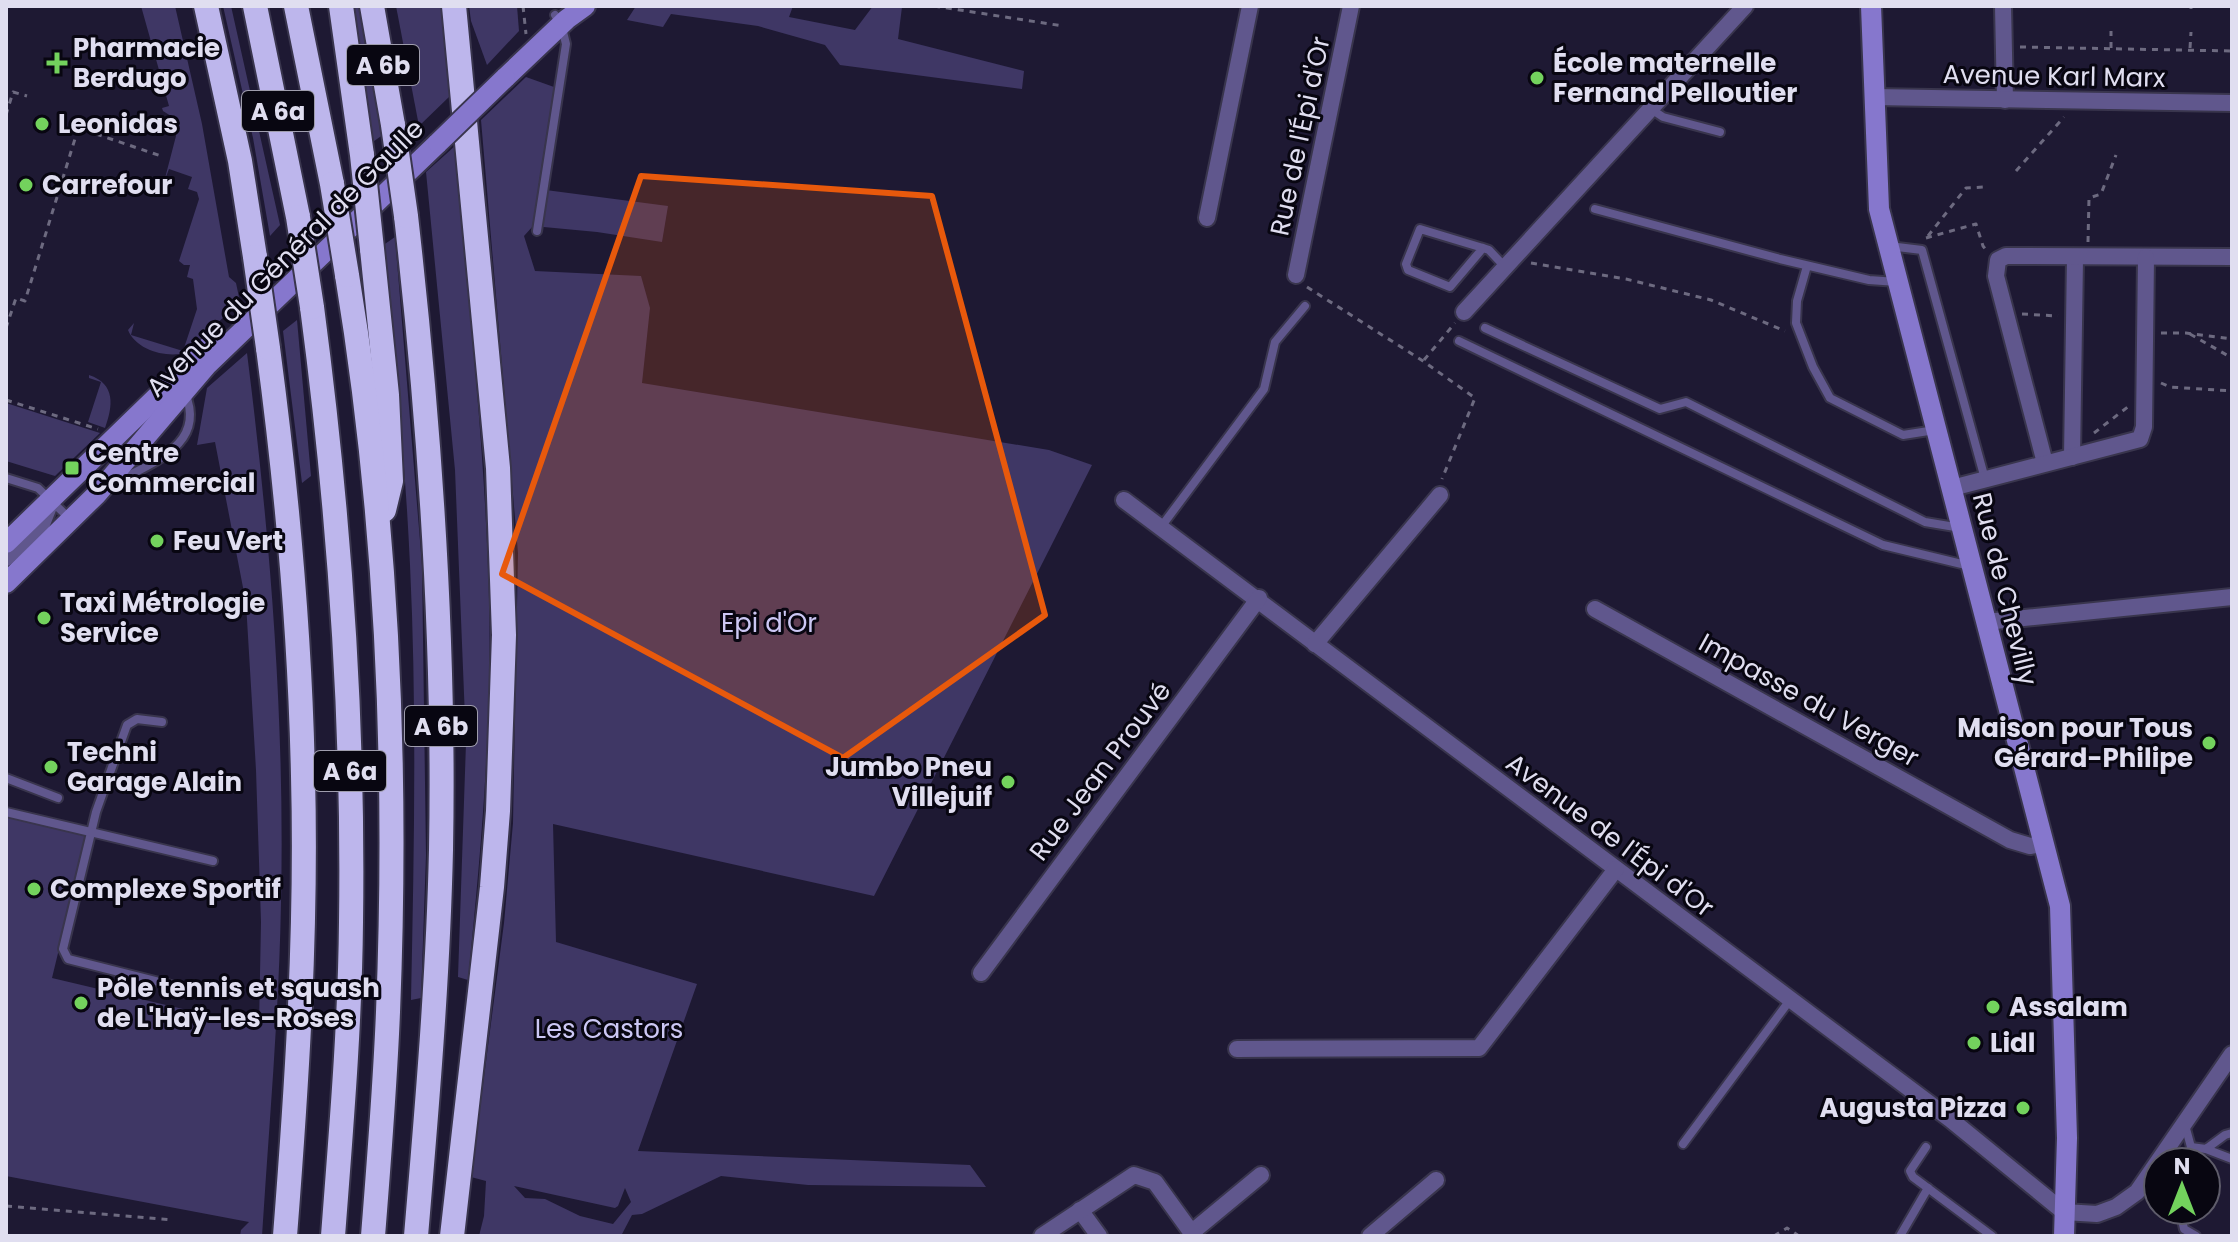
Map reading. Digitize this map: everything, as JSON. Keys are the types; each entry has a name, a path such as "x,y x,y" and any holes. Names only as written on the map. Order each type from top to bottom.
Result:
{"highway":[{"path":"206,6 240,161 268,348 291,545 303,778 301,997 285,1236"},
{"name":"A 6a","path":"255,6 298,217 312,307 339,543 348,672 351,813 348,1010 333,1236"},
{"name":"A 6a","path":"296,6 347,275 372,451 378,532 390,770 391,926 384,1088 373,1236"},
{"path":"341,6 362,155 387,395 391,481 378,532"},
{"name":"A 6b","path":"372,6 406,216 428,430 441,685 441,852 437,952 416,1236"},
{"path":"452,1236 492,887 504,635 498,468 454,6"}],"street":[{"path":"500,76 526,43 561,15 585,6"},
{"path":"1207,218 1250,6"},
{"name":"Rue de l'Épi d'Or","path":"1296,274 1351,6"},
{"name":"Rue de Chevilly","path":"1871,6 1879,209 1886,245 2060,906 2067,1138 2064,1236"},
{"path":"2003,6 2005,100"},
{"path":"1463,314 1740,7"},
{"path":"500,76 561,15"},
{"name":"Avenue du Général de Gaulle","path":"6,543 177,386 500,76"},
{"name":"Avenue Karl Marx","path":"1874,97 2232,103"},
{"path":"2045,463 1996,276 1998,260 2006,256 2232,257"},
{"path":"1952,488 2045,463 2072,450 2140,439 2144,427 2146,257"},
{"path":"2072,450 2074,324 2082,258"},
{"name":"Avenue du Général de Gaulle","path":"6,583 97,494 177,386"},
{"path":"1315,644 1440,488"},
{"name":"Avenue du Général de Gaulle","path":"6,558 42,524 52,499"},
{"name":"Avenue de l'Épi d'Or","path":"1124,500 1259,598 1315,644 1950,1119 2064,1212"},
{"path":"1985,622 2232,597"},
{"name":"Rue Jean Prouvé","path":"981,973 1259,598"},
{"name":"Impasse du Verger","path":"1595,609 2010,840 2030,846 2044,844"},
{"path":"1237,1049 1479,1048 1616,869"},
{"path":"2064,1212 2097,1214 2116,1207 2137,1192 2232,1054"},
{"path":"1042,1236 1134,1175 1155,1182 1193,1234 1261,1175"},
{"path":"1370,1236 1436,1180"},
{"path":"1080,1210 1099,1236"}],"lane":[{"path":"537,231 566,44 561,15"},
{"path":"1651,109 1663,117 1720,132"},
{"path":"1595,209 1807,266 1869,280 1897,282"},
{"path":"1483,248 1450,287 1408,270 1406,264 1420,229 1483,248 1489,250 1505,267"},
{"path":"1886,245 1922,250 1986,480"},
{"path":"1807,266 1797,301 1799,333 1830,398 1903,435 1936,430"},
{"path":"1161,527 1264,389 1275,342 1305,306"},
{"path":"1485,328 1660,409 1686,402 1925,522 1962,529"},
{"path":"1459,341 1883,545 1971,566"},
{"path":"97,494 161,456 186,435 192,417 177,386"},
{"path":"6,478 38,488 71,520"},
{"path":"162,722 137,719 127,725 91,832 63,949 68,959 171,985"},
{"path":"6,778 58,798"},
{"path":"6,812 213,861"},
{"path":"1683,1144 1790,999"},
{"path":"2185,1124 2191,1146"},
{"path":"2210,1146 2232,1133"},
{"path":"1926,1147 1912,1164 1910,1171 1913,1177 1992,1236"},
{"path":"1900,1236 1928,1188"}],"path":[{"path":"523,6 526,43"},
{"path":"934,6 1063,26"},
{"path":"2111,31 2111,48"},
{"path":"2190,50 2191,32"},
{"path":"2003,47 2232,51"},
{"path":"6,115 13,92 27,96"},
{"path":"2016,171 2078,101"},
{"path":"6,328 16,298 25,301 78,129 85,131"},
{"path":"70,134 76,136"},
{"path":"96,134 161,156"},
{"path":"2082,258 2089,198 2101,194 2116,155"},
{"path":"1922,250 1926,237 1966,188 1985,187"},
{"path":"1926,237 1976,224 1983,246 1998,260"},
{"path":"1532,264 1657,286 1711,300 1790,333 1799,333"},
{"path":"1296,274 1293,272 1292,278 1423,361 1475,398 1440,488"},
{"path":"25,278 32,280"},
{"path":"29,289 35,291"},
{"path":"1423,361 1463,314"},
{"path":"2006,314 2058,316 2074,324"},
{"path":"2145,333 2186,333 2232,339"},
{"path":"2186,333 2232,358"},
{"path":"2072,450 2162,382 2170,387 2232,391"},
{"path":"6,400 96,428"},
{"path":"6,1206 172,1220"},
{"path":"1774,1236 1787,1228 1799,1236"}],"highlighted area":[{"path":"641,176 932,196 1045,615 843,758 502,574"}],"green space":[{"path":"141,6 175,6 202,124 229,277 236,283 240,302 185,353 177,354 152,351 138,343 132,337 128,330 134,323 131,335 183,351 197,309 193,279 187,277 190,265 179,261 199,199 197,192 188,189 192,177 169,169 164,182 176,136 171,116 162,108 169,106 160,74 147,77 146,74 159,70"},
{"path":"223,6 231,6 280,225 270,236 253,138"},
{"path":"352,6 362,6 384,134 370,144"},
{"path":"396,6 441,6 450,96 419,126"},
{"path":"469,6 517,6 519,31 487,65 471,21"},
{"path":"636,6 793,6 789,17 855,30 873,6 902,7 898,39 1024,71 1022,89 840,65 825,45 758,26 671,14 663,27 627,20"},
{"name":"Epi d'Or","path":"526,77 554,87 538,189 668,206 662,242 533,226 524,236 535,271 641,276 650,308 642,383 1049,450 1092,465 874,896 553,824 556,942 697,984 638,1151 970,1165 986,1187 808,1185 721,1176 642,1214 632,1215 621,1236 479,1236 484,1216 486,1181 471,1177 504,923 513,823 518,553 481,120","holes":["514,1186 615,1208 625,1188 631,1202 613,1224 580,1216 545,1199 525,1198"]},
{"path":"455,146 482,462 489,620 486,774 468,980 458,977 466,743 455,470 426,172"},
{"path":"395,237 422,565 426,855 421,998 411,1000 414,783 412,619 402,445 382,246"},
{"path":"297,320 311,476 302,483 283,331"},
{"name":"Pôle tennis et squash de L'Haÿ-les-Roses","path":"247,353 269,558 281,765 280,945 262,1236 240,1236 241,1230 249,1222 6,1176 6,816 87,833 52,978 259,1027 261,922 246,603 215,442 197,445 207,388"},
{"path":"89,375 98,379 104,384 108,390 111,404 105,428 88,422 101,382 89,378"},
{"path":"6,403 100,433 55,476 6,461"}],"place":[{"name":"Pharmacie Berdugo","path":"57,63"},
{"name":"École maternelle Fernand Pelloutier","path":"1537,78"},
{"name":"Leonidas","path":"42,124"},
{"name":"Carrefour","path":"26,185"},
{"name":"Centre Commercial","path":"72,468"},
{"name":"Feu Vert","path":"157,541"},
{"name":"Taxi Métrologie Service","path":"44,618"},
{"name":"Maison pour Tous Gérard-Philipe","path":"2209,743"},
{"name":"Techni Garage Alain","path":"51,767"},
{"name":"Jumbo Pneu Villejuif","path":"1008,782"},
{"name":"Complexe Sportif","path":"34,889"},
{"name":"Pôle tennis et squash de L'Haÿ-les-Roses","path":"81,1003"},
{"name":"Assalam","path":"1993,1007"},
{"name":"Lidl","path":"1974,1043"},
{"name":"Augusta Pizza","path":"2023,1108"}],"park label":[{"name":"Les Castors","path":"609,1029"}]}
